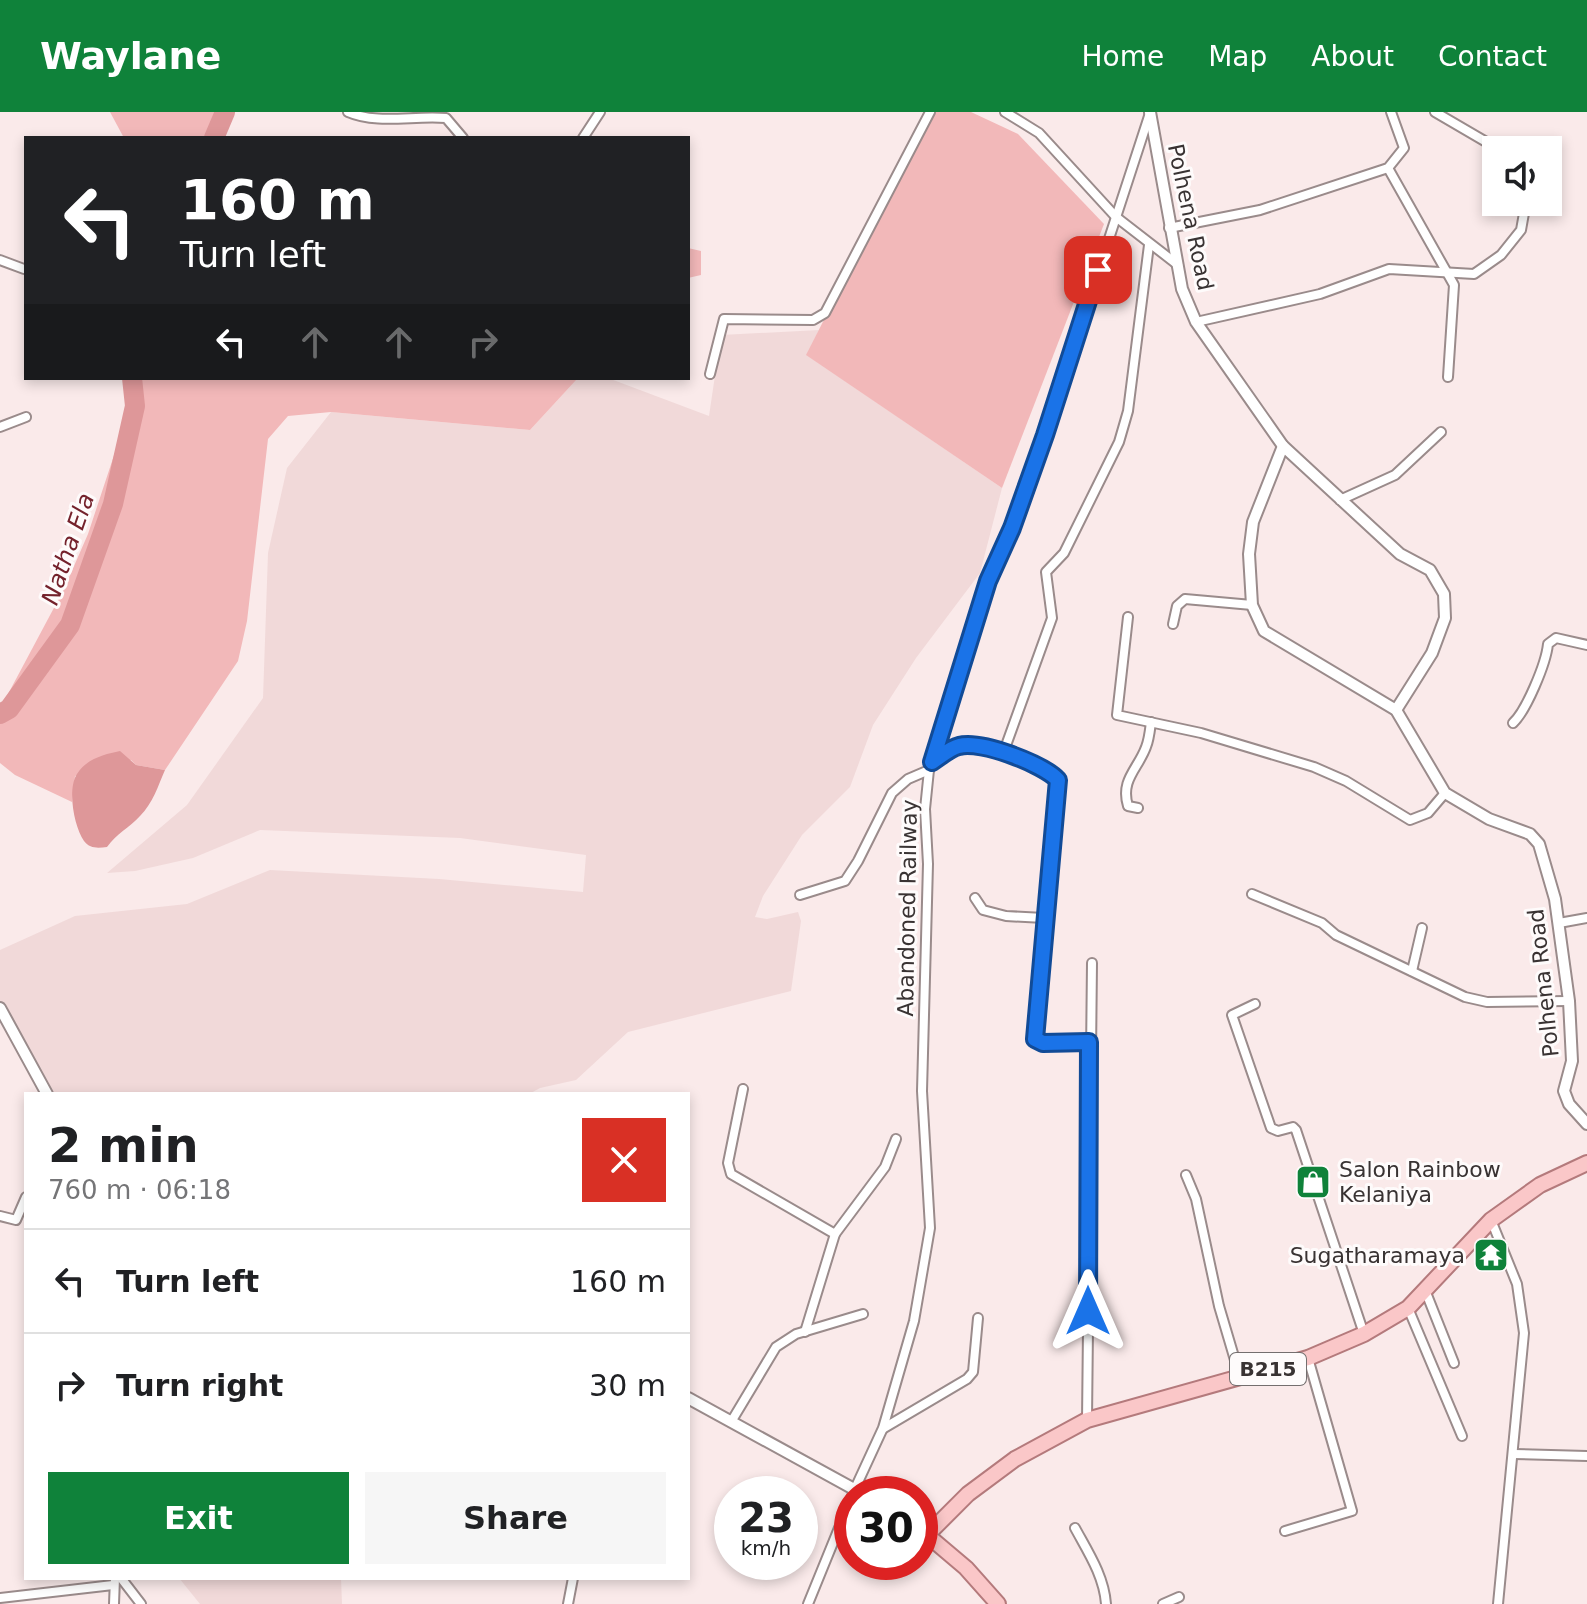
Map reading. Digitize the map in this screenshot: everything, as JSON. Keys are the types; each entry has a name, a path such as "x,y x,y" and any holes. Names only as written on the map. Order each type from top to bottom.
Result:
{"main road":[{"name":"B215","path":"938,1519 1015,1459 1087,1420 1308,1358 1364,1334 1408,1308 1491,1220 1540,1185 1587,1163"},
{"name":"B215","path":"938,1545 966,1568 998,1604"}],"street":[{"path":"348,112 393,119 423,116 446,118 461,136"},
{"path":"584,136 600,112"},
{"path":"710,374 724,319 813,320 825,313 930,112"},
{"path":"1005,112 1039,133 1116,217 1178,265"},
{"name":"Abandoned Railway","path":"863,1476 883,1428 914,1321 930,1228 922,1091 928,864 925,809 930,766 984,593 1045,435 1150,112"},
{"name":"Polhena Road","path":"1150,112 1182,289 1196,322 1283,446 1400,554 1430,570 1444,594 1445,618 1432,653 1396,710"},
{"path":"1169,228 1260,210 1388,168 1404,148 1391,112"},
{"path":"1435,112 1482,139"},
{"path":"1388,168 1454,285 1448,377"},
{"path":"1196,322 1320,294 1389,269 1474,274 1488,267 1521,230 1524,216"},
{"path":"1004,751 1052,618 1046,572 1064,553 1084,515 1119,442 1128,411 1149,245"},
{"path":"0,260 24,269"},
{"path":"0,427 26,417"},
{"path":"1340,500 1395,475 1441,432"},
{"path":"1173,624 1177,606 1185,599 1252,605 1249,554 1253,522 1283,446"},
{"name":"Polhena Road","path":"1252,605 1264,631 1396,710 1445,793 1489,819 1530,834 1539,844 1559,923 1569,1001 1572,1061 1564,1091 1569,1104 1587,1124"},
{"path":"1128,617 1129,633 1115,713 1314,767 1346,781 1410,820 1428,813 1445,793"},
{"path":"1513,723 1524,714 1526,698 1544,664 1548,644 1556,638 1587,645"},
{"path":"1138,808 1128,806 1125,795 1130,771 1146,748 1151,722"},
{"path":"800,895 845,881 892,793 960,745 1004,751 1052,774 1058,780 1035,1039 1043,1043 1089,1042"},
{"path":"1252,894 1322,923 1336,935 1465,997 1487,1002 1569,1001"},
{"path":"975,898 983,910 1006,916 1044,918"},
{"path":"1559,923 1587,918"},
{"path":"1412,971 1422,928"},
{"path":"1087,1420 1092,963"},
{"path":"1255,1004 1232,1015 1271,1128 1278,1131 1293,1127 1296,1130 1364,1334"},
{"path":"0,1008 46,1092"},
{"path":"743,1089 728,1163 731,1174 835,1234"},
{"path":"805,1332 835,1234 885,1167 896,1139"},
{"path":"1186,1175 1196,1199 1219,1306 1240,1377"},
{"path":"0,1216 16,1220 24,1202"},
{"path":"1491,1220 1517,1284 1524,1333 1498,1604"},
{"path":"1425,1290 1454,1363"},
{"path":"1408,1308 1462,1436"},
{"path":"731,1422 776,1347 805,1332 863,1314"},
{"path":"883,1428 967,1379 973,1372 978,1318"},
{"path":"1285,1531 1352,1511 1308,1358"},
{"path":"690,1399 834,1481"},
{"path":"1513,1454 1587,1456"},
{"path":"1075,1528 1094,1563 1105,1590 1106,1604"},
{"name":"Abandoned Railway","path":"808,1604 834,1544"},
{"path":"0,1598 33,1599 116,1580"},
{"path":"114,1604 116,1580"},
{"path":"116,1580 141,1604"},
{"path":"568,1604 573,1580"},
{"path":"1163,1604 1179,1597"}],"shaded area":[{"path":"110,112 217,112 211,136 123,136"},
{"path":"930,112 971,112 1018,134 1104,224 1002,488 806,355"},
{"path":"690,248 701,251 701,275 690,278"},
{"path":"819,330 807,355 1002,488 980,573 916,658 873,725 850,787 802,835 763,896 755,917 767,919 798,912 801,921 791,991 628,1032 576,1080 533,1092 46,1092 0,1008 0,950 75,916 187,904 270,870 439,879 583,892 586,855 460,838 260,830 193,858 135,871 107,873 187,805 263,698 268,553 287,468 331,412 530,430 576,380 613,380 709,416 721,335"},
{"path":"130,380 576,380 530,430 331,412 288,416 268,439 247,621 238,661 165,770 136,765 131,760 75,776 72,802 15,775 0,763 0,709 64,589 88,534 125,422"},
{"path":"120,751 136,765 165,770 145,811 107,847 92,847 80,835 75,818 72,798 74,781 81,769 91,761"},
{"path":"181,1580 341,1580 342,1604 200,1604"}],"waterway":[{"name":"Natha Ela","path":"215,136 225,112"},
{"name":"Natha Ela","path":"0,714 9,709 70,625 113,504 135,406 132,380"}],"place":[{"name":"Salon Rainbow Kelaniya","path":"1313,1182"},
{"name":"Sugatharamaya","path":"1491,1255"}],"route":[{"path":"1088,1311 1089,1042 1037,1043 1035,1039 1058,780 1052,774 1004,751 960,745 932,762 951,711 988,581 1012,528 1045,435 1098,270"}]}
